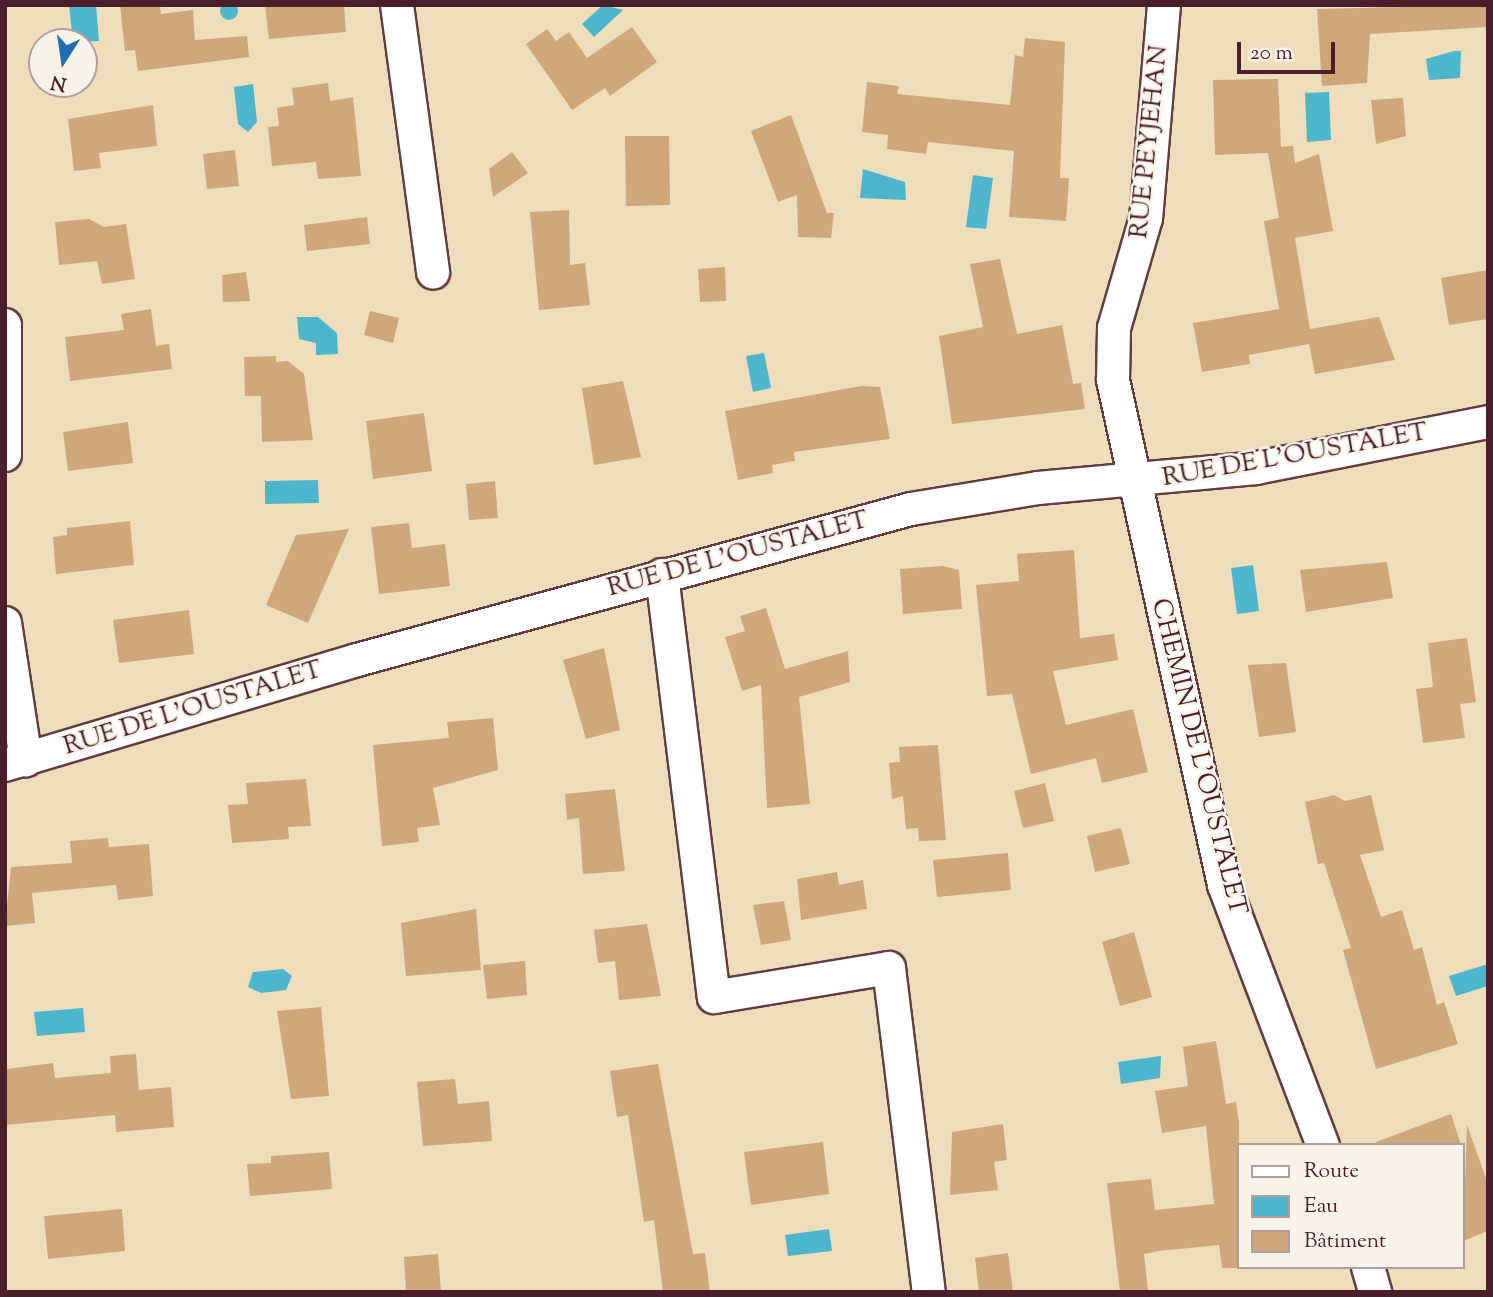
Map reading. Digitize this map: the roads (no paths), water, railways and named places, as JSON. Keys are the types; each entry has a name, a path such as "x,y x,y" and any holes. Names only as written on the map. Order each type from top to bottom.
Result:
{"street":[{"path":"397,5 433,273"},
{"name":"RUE PEYJEHAN","path":"1134,482 1111,355 1146,218 1164,5"},
{"path":"5,326 5,455"},
{"name":"RUE DE L'OUSTALET","path":"15,763 662,575 911,509 1038,488 1134,482 1256,468 1488,422"},
{"name":"CHEMIN DE L'OUSTALET","path":"1134,482 1224,885 1322,1143"},
{"path":"662,575 714,997 889,968 929,1292"},
{"path":"5,624 15,763"},
{"path":"1369,1269 1375,1292"}],"water":[{"path":"229,2 235,5 238,11 235,17 229,20 223,17 220,11 223,5"},
{"path":"69,5 96,5 98,28 71,28"},
{"path":"603,5 623,10 594,37 582,24"},
{"path":"1461,51 1460,78 1429,80 1426,59"},
{"path":"253,84 257,122 248,132 238,124 234,87"},
{"path":"1329,92 1331,140 1307,142 1305,93"},
{"path":"863,169 905,182 906,200 860,198"},
{"path":"973,175 993,178 986,229 966,227"},
{"path":"297,317 318,317 337,333 338,354 316,355 316,343 299,339"},
{"path":"764,353 771,388 753,392 746,356"},
{"path":"318,480 319,503 265,504 265,481"},
{"path":"1253,565 1259,611 1237,614 1231,568"},
{"path":"1488,964 1488,986 1456,996 1449,976"},
{"path":"283,969 292,976 286,990 261,993 248,987 253,972"},
{"path":"83,1008 85,1032 37,1036 34,1012"},
{"path":"1161,1056 1160,1078 1121,1084 1118,1062"},
{"path":"829,1229 832,1251 788,1256 785,1235"}]}
